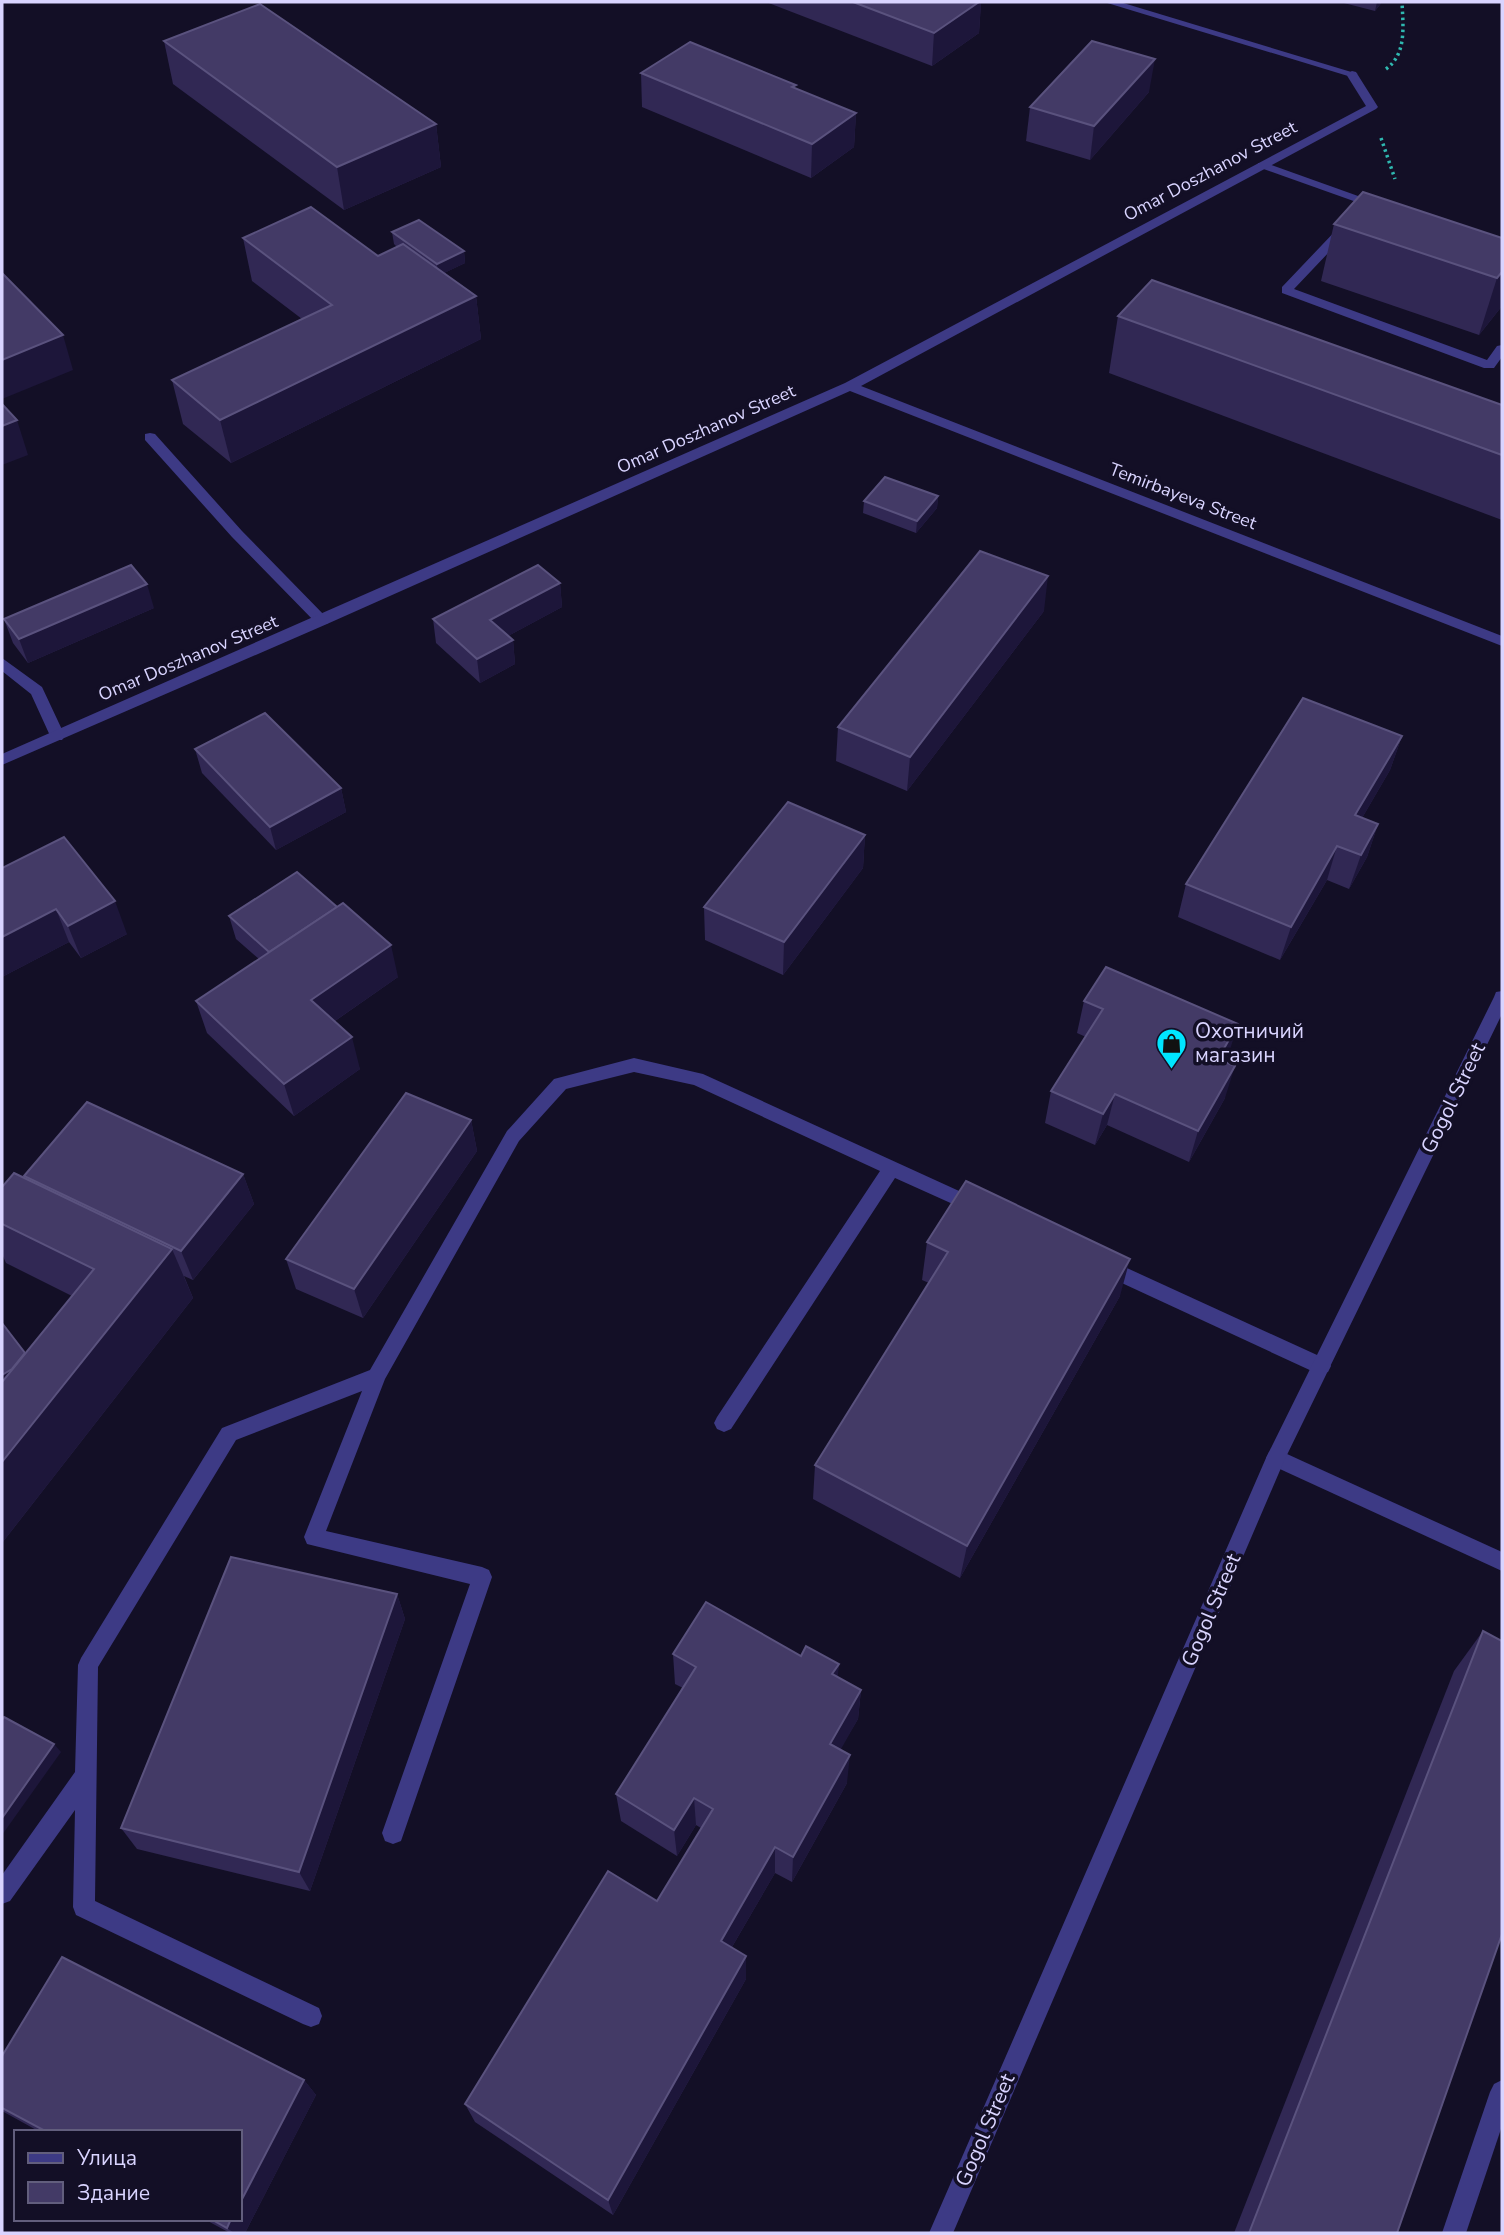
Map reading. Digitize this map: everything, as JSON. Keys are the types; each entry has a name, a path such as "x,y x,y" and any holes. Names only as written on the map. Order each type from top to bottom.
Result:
{"street":[{"path":"1109,2 1352,74 1371,107"},
{"name":"Omar Doszhanov Street","path":"2,760 323,621 850,386 1371,107"},
{"path":"1262,165 1360,212 1406,215"},
{"path":"1360,212 1286,290 1489,365 1502,349"},
{"name":"Temirbayeva Street","path":"850,386 1502,642"},
{"path":"150,438 237,534 323,621"},
{"path":"2,663 37,691 57,736"},
{"name":"Gogol Street","path":"941,2233 1276,1458 1502,997"},
{"path":"393,1833 482,1577 314,1537 377,1376 513,1136 561,1084 634,1065 698,1079 993,1215"},
{"path":"724,1423 892,1168"},
{"path":"1082,1255 1321,1366"},
{"path":"312,2016 83,1907 88,1665 229,1434 377,1376"},
{"path":"1276,1458 1502,1562"},
{"path":"2,1893 86,1776"},
{"path":"1454,2233 1502,2092"}],"path":[{"path":"1352,74 1381,73 1396,62 1404,34 1402,2"},
{"path":"1371,107 1406,215"}],"building":[{"path":"853,2 979,2 934,33"},
{"path":"260,4 436,124 337,167 164,41"},
{"path":"1092,41 1155,59 1094,126 1030,107"},
{"path":"690,42 796,85 792,87 856,113 812,144 641,73"},
{"path":"1363,192 1502,238 1502,272 1497,278 1334,224"},
{"path":"311,207 378,256 403,244 476,296 220,420 172,380 332,305 243,238"},
{"path":"419,220 464,251 437,264 392,232"},
{"path":"2,273 63,335 2,360"},
{"path":"1152,280 1502,405 1502,455 1118,316"},
{"path":"2,404 17,420 2,426"},
{"path":"885,477 938,496 917,521 864,501"},
{"path":"980,551 1048,576 910,757 838,727"},
{"path":"131,565 147,584 19,639 4,619"},
{"path":"538,565 560,583 490,620 513,640 477,659 433,619"},
{"path":"1303,698 1402,736 1355,815 1378,824 1361,855 1337,846 1291,927 1186,884"},
{"path":"265,713 341,788 270,827 195,749"},
{"path":"788,802 865,835 784,942 704,907"},
{"path":"64,837 115,901 68,926 56,909 2,937 2,868"},
{"path":"297,872 337,907 269,952 229,916"},
{"path":"343,903 391,945 311,1000 352,1037 284,1084 196,1001"},
{"path":"1106,967 1238,1024 1218,1059 1235,1066 1198,1131 1115,1094 1103,1114 1051,1091 1103,1009 1084,1001"},
{"path":"406,1093 471,1120 354,1289 286,1259"},
{"path":"87,1102 243,1174 181,1251 24,1176"},
{"path":"14,1173 172,1249 2,1462 2,1382 94,1269 2,1224 2,1187"},
{"path":"966,1181 1130,1259 967,1546 815,1465 948,1252 927,1242"},
{"path":"2,1323 25,1353 12,1369 2,1375"},
{"path":"231,1557 397,1594 299,1872 121,1828"},
{"path":"706,1602 801,1656 806,1646 839,1664 832,1674 861,1690 830,1744 850,1755 793,1857 775,1847 721,1941 746,1956 608,2200 465,2104 608,1871 657,1901 713,1809 694,1798 674,1830 616,1794 696,1667 673,1654"},
{"path":"1483,1631 1502,1641 1502,1934 1397,2233 1249,2233"},
{"path":"4,1717 54,1744 2,1818 2,1720"},
{"path":"62,1957 304,2080 242,2199 242,2130 43,2130 2,2108 2,2056"},
{"path":"215,2221 230,2221 227,2228"}],"place":[{"name":"Охотничий магазин","path":"1172,1070"}]}
